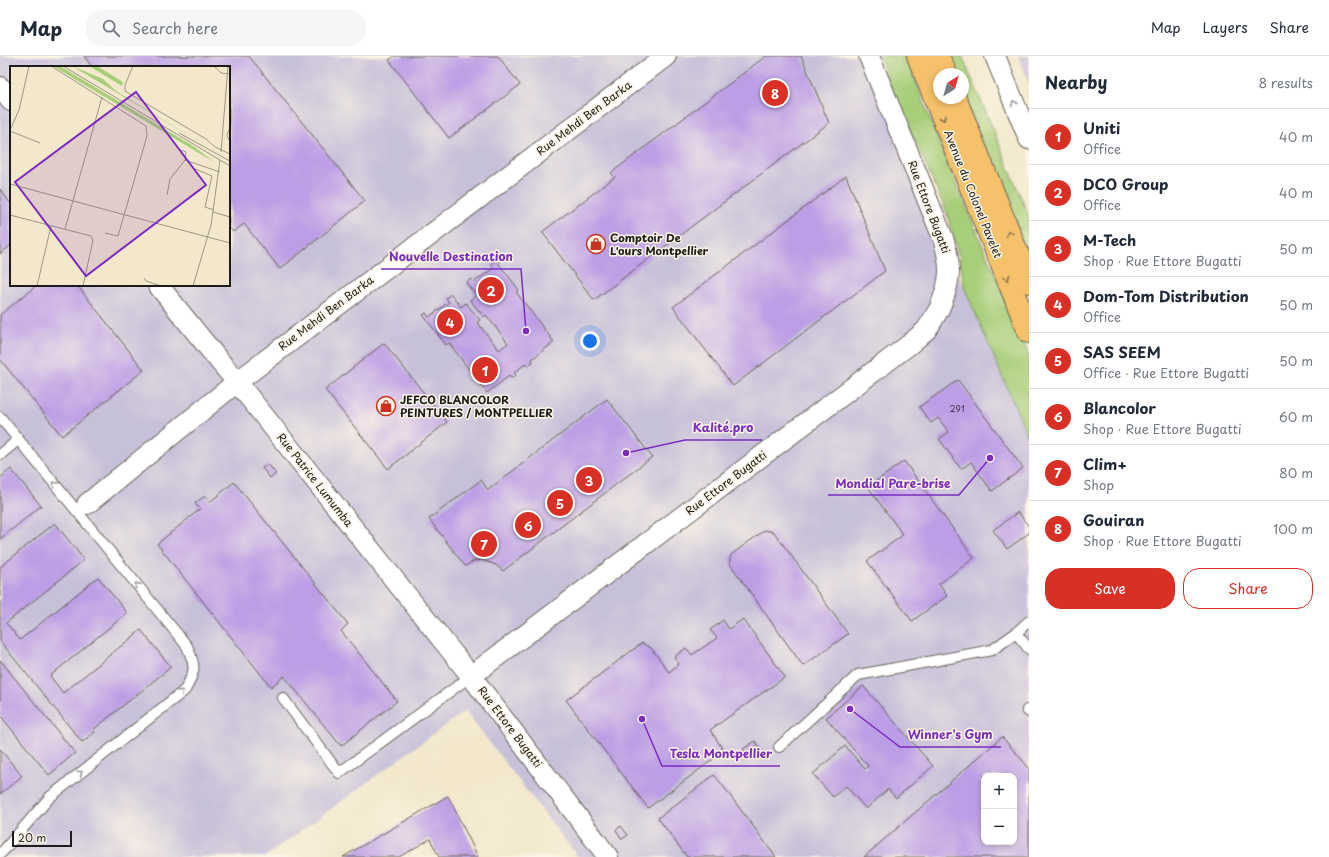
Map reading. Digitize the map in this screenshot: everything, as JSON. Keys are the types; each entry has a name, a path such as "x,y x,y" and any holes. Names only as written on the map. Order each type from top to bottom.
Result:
{"main road":[{"name":"Avenue du Colonel Pavelet","path":"918,56 1029,332"},
{"path":"938,56 943,68"},
{"name":"Avenue du Colonel Pavelet","path":"957,104 1029,282"}],"street":[{"name":"Rue Mehdi Ben Barka","path":"82,508 237,382 666,56"},
{"name":"Rue Ettore Bugatti","path":"608,857 471,676 910,344 927,329 936,315 948,286 948,253 869,56"},
{"path":"995,56 1029,139"},
{"path":"0,87 10,100"},
{"name":"Rue Patrice Lumumba","path":"159,286 471,676"}],"lane":[{"path":"0,417 18,440 82,508 187,646 194,662 193,676 185,690 50,797 0,854"},
{"path":"0,455 18,440"},
{"path":"779,747 858,675 992,650 1016,633 1029,621"},
{"path":"1016,633 1029,649"},
{"path":"283,698 339,773 471,676"}],"shaded area":[{"path":"0,56 863,56 1029,439 1029,857 578,857 465,711 265,857 0,857"},
{"path":"1018,56 1029,56 1029,84"}],"green space":[{"path":"879,56 906,56 939,142 1027,351 1029,358 1029,439 964,287 960,259 945,208 890,85"},
{"path":"948,56 962,56 967,68 953,68"},
{"path":"969,72 1029,217 1029,256 967,104 969,104"}],"building":[{"path":"84,56 249,56 365,201 280,269 244,224 233,232 230,228 230,66 91,66"},
{"path":"395,56 498,56 520,85 449,138 389,60"},
{"path":"766,56 801,56 829,123 594,300 542,232 615,177 611,173"},
{"path":"846,176 885,271 733,386 673,307"},
{"path":"0,189 10,203 10,246 0,254"},
{"path":"496,260 519,290 516,292 554,342 532,359 533,362 527,366 525,364 514,373 516,375 511,378 509,376 487,393 449,343 446,345 423,315 426,313 429,317 449,302 446,298 451,294 461,307 466,303 480,320 477,322 499,350 508,343 486,315 484,317 470,300 476,295 466,283 471,279 474,282 494,268 491,264"},
{"path":"36,286 78,286 144,370 62,436 0,359 0,315"},
{"name":"JEFCO BLANCOLOR PEINTURES / MONTPELLIER","path":"384,343 447,422 388,469 325,390"},
{"path":"958,380 1023,468 992,491 971,462 961,469 939,439 949,432 938,418 931,423 919,407"},
{"path":"607,399 652,457 503,571 496,565 482,560 474,561 465,566 429,519 481,480 488,490"},
{"path":"904,461 974,558 939,584 947,596 912,621 867,561 903,535 868,487"},
{"path":"268,464 276,474 270,478 262,468"},
{"path":"11,469 41,506 0,539 0,478"},
{"path":"234,482 348,624 341,631 397,701 341,746 284,676 271,687 157,544 200,509 195,503 205,496 210,502"},
{"path":"1018,512 1029,527 1029,533 1007,549 993,530"},
{"path":"55,523 84,560 6,623 20,640 98,577 127,613 50,676 63,693 141,630 171,667 93,730 95,732 82,742 0,641 0,567"},
{"path":"765,530 774,532 848,634 803,666 730,564 732,554"},
{"path":"743,619 785,677 710,730 724,751 648,808 566,700 642,643 651,648 669,672 679,664 674,657 686,648 692,655 717,638 710,630 723,620 729,629"},
{"path":"0,660 75,753 49,775 0,715"},
{"path":"863,686 933,766 896,798 888,789 866,809 846,786 833,797 813,774 845,746 865,769 868,766 826,718"},
{"path":"1002,737 1029,768 1029,857 864,857"},
{"path":"755,741 762,751 750,759 743,749"},
{"path":"0,749 22,776 0,794"},
{"path":"714,775 776,857 687,857 658,818"},
{"path":"448,796 478,857 439,857 430,839 399,857 343,857"},
{"path":"621,826 628,835 622,839 616,830"}],"place":[{"name":"Gouiran","path":"775,93"},
{"name":"Comptoir De L'ours Montpellier","path":"596,244"},
{"name":"DCO Group","path":"491,290"},
{"name":"Dom-Tom Distribution","path":"450,322"},
{"name":"Nouvelle Destination","path":"526,331"},
{"name":"Uniti","path":"485,370"},
{"name":"JEFCO BLANCOLOR PEINTURES / MONTPELLIER","path":"386,406"},
{"name":"Kalité.pro","path":"626,453"},
{"name":"Mondial Pare-brise","path":"990,458"},
{"name":"M-Tech","path":"589,480"},
{"name":"SAS SEEM","path":"560,503"},
{"name":"Blancolor","path":"528,525"},
{"name":"Clim+","path":"484,544"},
{"name":"Winner's Gym","path":"850,709"},
{"name":"Tesla Montpellier","path":"642,719"}]}
